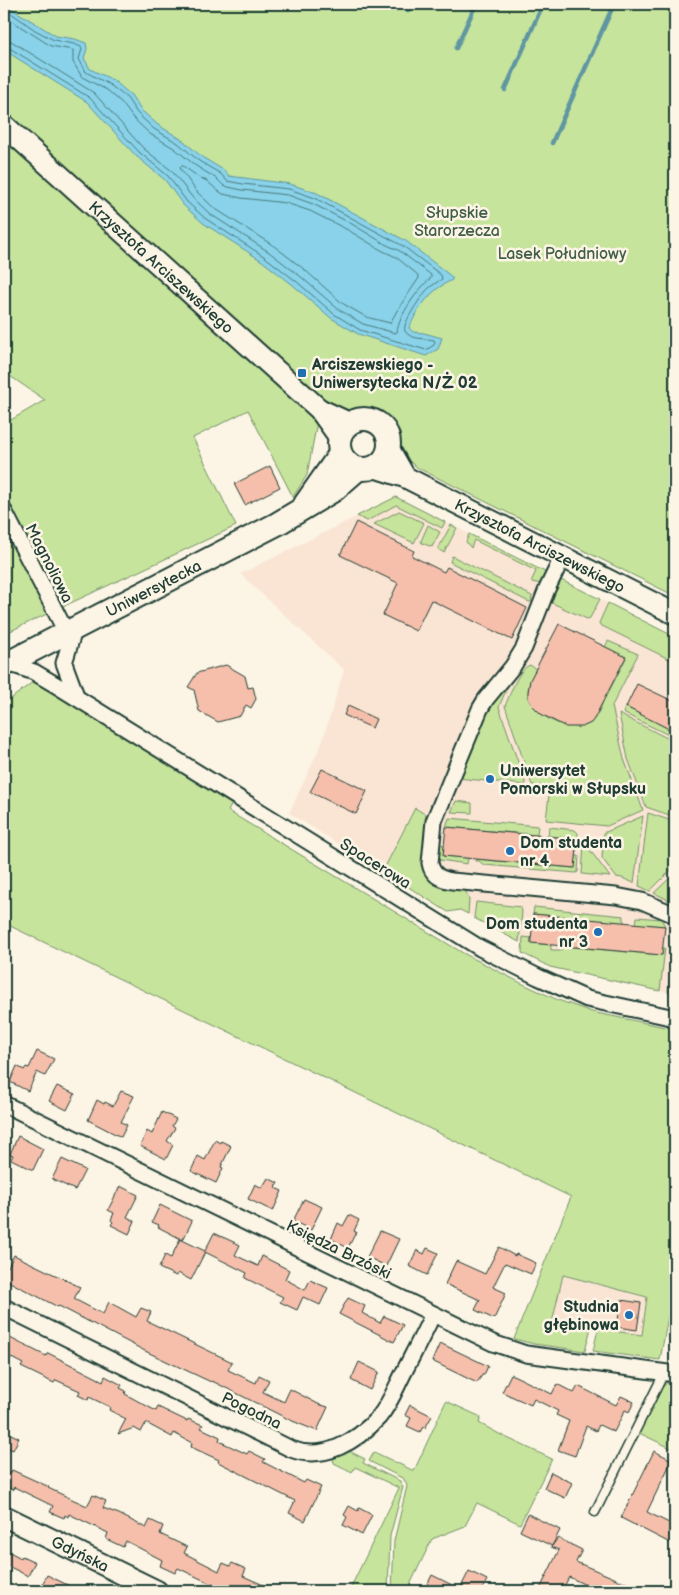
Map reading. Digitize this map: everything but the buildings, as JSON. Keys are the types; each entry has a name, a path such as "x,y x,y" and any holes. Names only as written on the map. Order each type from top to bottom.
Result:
{"main road":[{"path":"366,418 382,425 390,440 389,448 381,463 366,468 351,466 344,461 343,438 357,419 366,418"},
{"name":"Uniwersytecka","path":"301,509 343,438"},
{"name":"Uniwersytecka","path":"6,664 277,524 334,490 366,468"}],"street":[{"name":"Krzysztofa Arciszewskiego","path":"4,125 319,409 343,438"},
{"path":"389,448 405,477"},
{"name":"Krzysztofa Arciszewskiego","path":"366,468 405,477 675,614"},
{"name":"Magnoliowa","path":"4,511 71,630"},
{"path":"562,558 547,589 524,648 513,666 486,699 461,753 434,821 431,870 440,878 452,881 616,896 642,901 675,915"},
{"path":"71,630 64,663 77,698"},
{"name":"Spacerowa","path":"6,664 34,672 480,948 587,999 675,1018"},
{"name":"Księdza Brzóski","path":"4,1104 493,1342 526,1354 670,1374"},
{"name":"Pogodna","path":"4,1307 291,1449 310,1454 346,1444 365,1431 379,1417 391,1398 433,1314"},
{"name":"Gdyńska","path":"4,1516 157,1591"}],"lane":[{"path":"595,1512 670,1374"}],"shaded area":[{"name":"Uniwersytet Pomorski w Słupsku","path":"396,497 675,637 675,994 550,967 522,953 522,944 460,910 448,912 361,857 359,852 349,846 345,848 289,813 321,745 344,670 240,574"},
{"path":"563,1275 647,1297 642,1335 552,1323"}],"green space":[{"name":"Słupskie Starorzecza","path":"4,4 675,4 675,596 418,468 334,404 317,422 307,475 293,497 248,410 193,438 236,526 4,634 4,424 45,400 4,372"},
{"path":"396,497 445,522 442,528 396,505 367,521 357,516"},
{"path":"399,511 424,523 414,543 374,524"},
{"path":"428,525 440,532 432,547 421,541"},
{"path":"451,525 457,528 444,553 438,549"},
{"path":"469,534 551,575 542,584 531,582 536,571 474,540 471,548 466,542"},
{"path":"452,556 532,596 531,602 450,562"},
{"path":"557,578 600,599 590,618 587,619 550,602 548,599"},
{"path":"608,603 675,637 675,662 600,625 599,623"},
{"path":"608,641 638,654 612,706 624,759 643,810 607,826 546,820 550,787 532,785 505,706 518,677 530,665 536,669 532,676 528,694 532,705 539,712 547,718 566,726 584,726 591,722 597,715 603,702 581,691 587,680 609,691 626,658 605,647"},
{"path":"34,681 233,802 228,811 463,953 558,1000 592,1012 675,1029 675,1279 660,1360 593,1351 598,1329 642,1335 647,1297 563,1275 552,1323 591,1328 585,1351 534,1344 514,1339 571,1197 4,923 4,704"},
{"path":"509,683 499,707 526,785 457,778 485,710"},
{"path":"626,707 675,732 675,738 623,713"},
{"path":"619,714 675,742 675,817 646,807 628,759"},
{"path":"456,801 472,803 472,813 451,812"},
{"path":"415,808 430,817 424,859 466,892 469,899 468,914 460,910 448,912 383,871"},
{"path":"648,813 675,822 675,866 650,891 639,886"},
{"path":"643,816 634,883 616,877 602,858 604,832"},
{"path":"449,818 538,826 537,835 446,827"},
{"path":"549,827 575,830 578,833 578,839 548,836"},
{"path":"584,842 610,877 582,874"},
{"path":"439,844 444,845 443,856 468,858 467,864 440,860 438,855"},
{"path":"576,856 579,856 578,872 576,873 484,865 479,861 475,861 476,859 574,868"},
{"path":"675,873 675,903 654,893"},
{"path":"476,902 521,907 519,942 474,918"},
{"path":"534,907 624,916 624,923 533,914"},
{"path":"637,917 661,919 665,926 636,924"},
{"path":"675,925 675,994 668,992"},
{"path":"523,937 531,938 531,943 551,945 551,950 561,950 561,946 662,955 663,948 665,948 660,991 550,967 522,953"},
{"path":"675,1380 675,1450 639,1433 657,1395 666,1383"},
{"path":"446,1401 481,1417 479,1423 552,1459 520,1524 477,1503 465,1526 432,1539 407,1591 392,1591 394,1541 407,1486 404,1479 369,1461 374,1452 414,1471"},
{"path":"345,1449 365,1459 363,1463 400,1481 403,1487 390,1536 388,1591 349,1591 399,1488 355,1467 352,1472 334,1463 332,1455"}],"water":[{"path":"4,4 56,36 86,43 87,49 84,58 90,69 113,80 131,95 141,110 158,125 181,139 202,157 225,171 229,176 290,184 317,193 406,241 452,277 452,280 431,294 409,328 413,332 442,338 438,349 426,356 358,334 331,318 262,261 203,223 183,205 165,180 136,156 87,102 4,50"}],"waterway":[{"path":"408,11 411,4"},
{"path":"456,48 476,4"},
{"path":"505,90 543,4"},
{"path":"552,143 614,4"}],"place":[{"name":"Arciszewskiego - Uniwersytecka N/Ż 02","path":"302,373"},
{"name":"Uniwersytet Pomorski w Słupsku","path":"490,779"},
{"name":"Dom studenta nr 4","path":"510,851"},
{"name":"Dom studenta nr 3","path":"598,932"},
{"name":"Studnia głębinowa","path":"629,1315"}],"park label":[{"name":"Lasek Południowy","path":"562,253"}]}
